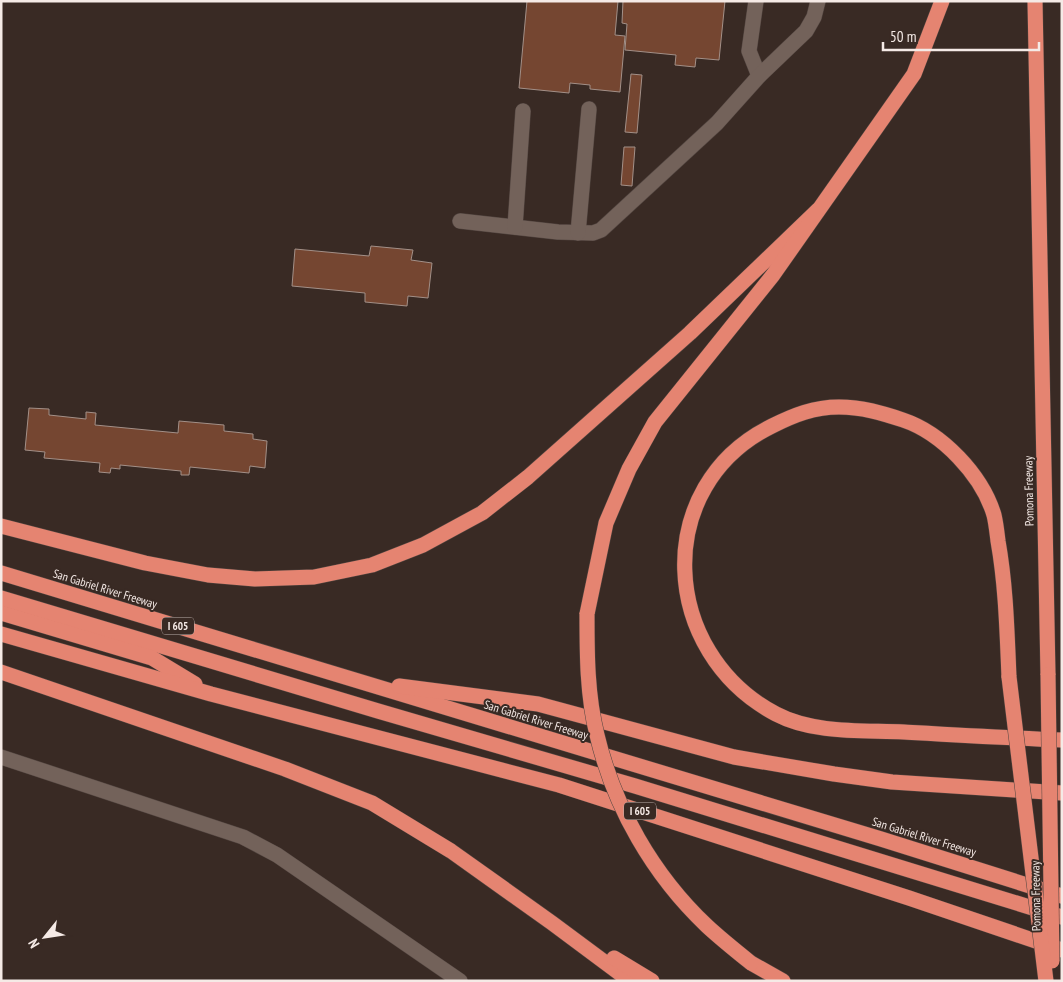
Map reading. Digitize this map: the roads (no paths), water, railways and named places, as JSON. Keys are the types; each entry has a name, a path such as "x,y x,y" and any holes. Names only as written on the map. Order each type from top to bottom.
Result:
{"highway":[{"path":"783,981 751,963 707,927 674,891 645,849 625,814 608,775 596,733 587,656 587,614 606,523 629,469 655,422 773,275 914,74 942,1"},
{"name":"Pomona Freeway","path":"1035,1 1052,981"},
{"path":"1,526 145,563 208,575 255,580 314,577 372,565 423,544 482,512 528,477 690,333 818,210"},
{"path":"1046,981 1009,677 1003,566 994,514 976,478 946,444 915,424 873,410 839,407 799,412 760,431 730,453 709,479 690,520 684,561 687,598 699,636 723,671 752,699 777,714 804,725 842,729 1062,740"},
{"name":"San Gabriel River Freeway","path":"1,572 881,839 1062,896"},
{"path":"1,598 635,786 1062,917"},
{"path":"1,613 152,658 211,694"},
{"name":"I 605","path":"1,634 211,694 559,785 909,898 1062,950"},
{"path":"1,672 286,769 372,803 451,851 630,981"},
{"path":"354,680 538,704 734,756 825,773 892,782 1062,793"},
{"path":"552,923 652,981"}],"lane":[{"path":"756,1 749,51 758,76"},
{"path":"460,221 578,233 593,233 601,230 717,122 758,76 806,31 814,17 818,1"},
{"path":"578,233 589,109"},
{"path":"515,227 523,111"},
{"path":"1,757 243,837 277,855 460,981"}]}
